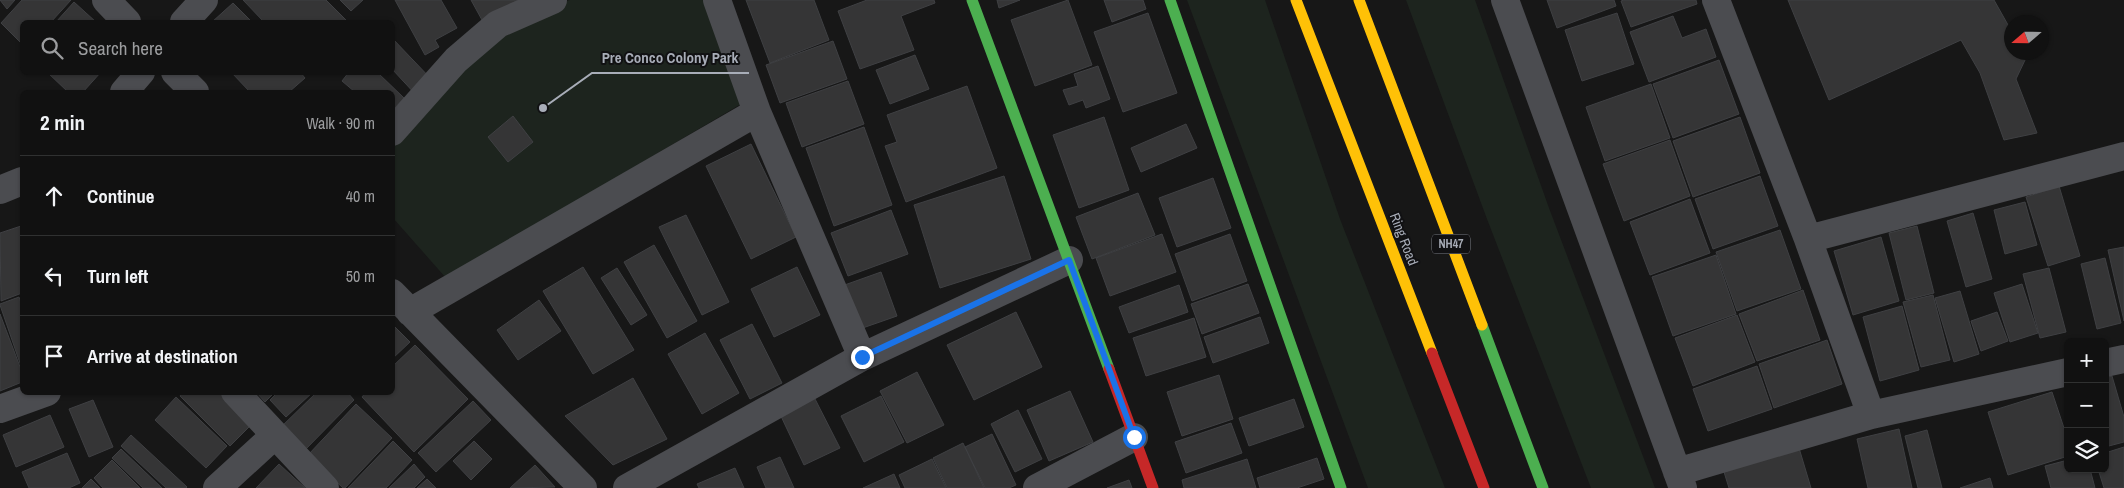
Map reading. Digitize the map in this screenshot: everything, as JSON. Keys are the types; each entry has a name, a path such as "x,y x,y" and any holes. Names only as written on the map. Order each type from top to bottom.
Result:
{"main road":[{"path":"972,0 1153,488"},
{"path":"1170,0 1341,488"},
{"name":"Ring Road","path":"1296,0 1484,488"},
{"name":"NH47","path":"1359,0 1543,488"}],"street":[{"path":"106,0 125,20"},
{"path":"186,20 204,0"},
{"path":"716,0 757,112 862,357"},
{"path":"1505,0 1680,480 1871,415 2064,373"},
{"path":"1716,0 1808,239 1871,415"},
{"path":"395,129 456,60 498,24 542,2"},
{"path":"126,90 138,75"},
{"path":"178,75 194,90"},
{"path":"583,488 401,303 757,112"},
{"path":"1808,239 2124,156"},
{"path":"0,190 20,182"},
{"path":"628,488 862,357 1069,260"},
{"path":"2109,362 2124,359"},
{"path":"0,409 39,395"},
{"path":"238,395 325,488"},
{"path":"217,488 275,435"},
{"path":"1037,488 1134,437"}],"shaded area":[{"path":"570,0 704,0 741,104 446,278 395,220 395,132 527,14"},
{"path":"1187,0 1265,0 1340,219 1445,488 1368,488"},
{"path":"1406,0 1475,0 1549,208 1655,488 1591,488 1487,219"}],"building":[{"path":"0,0 15,0 7,9"},
{"path":"22,0 71,0 53,20 20,20 20,42 1,23"},
{"path":"243,0 326,0 346,20 262,20"},
{"path":"340,0 363,0 351,11"},
{"path":"395,0 441,0 457,28 435,40 439,47 425,55"},
{"path":"471,0 518,0 482,20"},
{"path":"746,0 814,0 829,40 770,63"},
{"path":"867,0 934,0 935,3 901,16 914,50 860,69 838,11"},
{"path":"997,0 1020,0 999,8"},
{"path":"1068,0 1092,65 1035,86 1011,20"},
{"path":"1104,0 1143,0 1146,9 1112,22"},
{"path":"1547,0 1614,0 1616,6 1557,28"},
{"path":"1696,0 1697,4 1631,27 1621,1"},
{"path":"1788,0 1994,0 2004,18 2004,60 2025,60 2016,79 2037,133 2004,140 1980,73 1961,40 1829,100"},
{"path":"74,2 94,20 58,20"},
{"path":"233,3 250,20 214,20"},
{"path":"1148,13 1177,93 1123,112 1094,32"},
{"path":"1617,13 1634,64 1582,81 1565,30"},
{"path":"1673,16 1682,38 1706,29 1716,57 1649,82 1630,32"},
{"path":"395,41 433,81 417,96 395,72"},
{"path":"833,41 847,79 780,103 766,65"},
{"path":"915,55 929,89 890,104 876,70"},
{"path":"1719,60 1739,114 1673,138 1653,84"},
{"path":"1098,66 1110,99 1086,108 1083,100 1069,105 1063,90 1078,86 1074,74"},
{"path":"50,75 98,75 85,90 66,90"},
{"path":"234,75 302,75 305,78 291,90 248,90"},
{"path":"347,75 380,75 404,98 395,108 395,90 353,90 342,81"},
{"path":"848,81 864,124 802,147 786,103"},
{"path":"1651,84 1670,138 1605,161 1586,107"},
{"path":"967,86 997,168 906,202 885,146 897,142 887,115"},
{"path":"513,116 533,142 508,162 488,137"},
{"path":"1104,117 1129,190 1079,208 1053,135"},
{"path":"1740,117 1760,173 1693,197 1673,141"},
{"path":"1186,124 1197,148 1141,172 1131,148"},
{"path":"864,127 892,205 834,226 806,148"},
{"path":"1670,140 1690,196 1624,221 1603,164"},
{"path":"751,144 796,237 751,259 706,166"},
{"path":"1004,176 1031,259 940,288 914,205"},
{"path":"1760,176 1778,226 1713,249 1695,199"},
{"path":"1213,178 1231,228 1177,247 1159,198"},
{"path":"2059,186 2080,256 2048,266 2026,197"},
{"path":"1138,193 1155,235 1092,259 1076,217"},
{"path":"1690,199 1710,253 1650,275 1630,222"},
{"path":"2025,202 2037,245 2005,254 1994,210"},
{"path":"891,210 908,254 848,276 831,233"},
{"path":"1973,213 1992,279 1966,287 1947,221"},
{"path":"686,215 729,302 702,315 659,227"},
{"path":"20,226 20,294 1,301 0,233"},
{"path":"1917,226 1934,293 1906,300 1889,233"},
{"path":"1780,230 1801,289 1737,311 1716,252"},
{"path":"1162,234 1176,272 1110,296 1096,258"},
{"path":"1230,234 1247,281 1192,301 1175,254"},
{"path":"1881,237 1899,301 1853,315 1834,251"},
{"path":"654,245 697,321 667,338 624,262"},
{"path":"2124,247 2124,321 2108,250"},
{"path":"1716,255 1736,314 1673,336 1652,277"},
{"path":"2105,258 2121,323 2097,329 2081,264"},
{"path":"583,267 634,350 593,374 543,291"},
{"path":"797,267 820,315 774,337 751,289"},
{"path":"617,268 647,315 631,325 601,278"},
{"path":"2049,268 2066,332 2040,338 2023,274"},
{"path":"881,272 897,316 854,331 839,287"},
{"path":"1248,284 1259,313 1202,334 1191,304"},
{"path":"2022,284 2038,333 2010,342 1994,293"},
{"path":"1179,285 1188,312 1129,333 1119,307"},
{"path":"1803,290 1820,340 1757,361 1739,314"},
{"path":"1960,291 1979,354 1954,362 1935,298"},
{"path":"1933,295 1950,360 1921,367 1903,302"},
{"path":"19,297 20,363 0,305"},
{"path":"539,300 561,331 518,360 497,330"},
{"path":"1902,306 1919,370 1880,381 1863,317"},
{"path":"1016,312 1042,367 974,400 947,345"},
{"path":"1997,312 2008,341 1981,351 1971,321"},
{"path":"0,314 20,367 20,383 0,391"},
{"path":"1737,315 1755,362 1693,386 1675,338"},
{"path":"1260,317 1269,343 1213,363 1204,337"},
{"path":"1194,318 1206,357 1146,376 1133,338"},
{"path":"752,324 782,383 750,399 720,340"},
{"path":"395,327 410,342 395,356"},
{"path":"705,333 739,393 702,414 668,354"},
{"path":"1827,340 1842,384 1774,408 1759,364"},
{"path":"415,345 468,399 414,452 362,397 364,395 395,395 395,364"},
{"path":"1757,366 1772,409 1708,431 1693,389"},
{"path":"917,372 944,425 907,443 880,391"},
{"path":"1219,375 1233,419 1182,436 1167,392"},
{"path":"2112,376 2124,417 2124,442 2109,446 2109,383 2109,377"},
{"path":"633,378 667,439 613,465 565,416"},
{"path":"1070,391 1093,442 1049,461 1027,410"},
{"path":"2052,392 2064,428 2064,457 2008,475 1988,412"},
{"path":"223,395 252,424 230,446 180,396"},
{"path":"259,395 272,395 265,402"},
{"path":"275,395 310,395 286,417 270,400"},
{"path":"314,395 350,395 354,400 302,453 279,429"},
{"path":"813,395 840,448 804,465 779,412"},
{"path":"881,396 904,442 864,462 841,416"},
{"path":"176,397 227,446 206,468 155,420"},
{"path":"1294,399 1304,427 1249,446 1239,418"},
{"path":"93,400 113,447 89,457 69,409"},
{"path":"473,401 491,420 436,472 418,453"},
{"path":"356,404 392,438 343,488 308,455"},
{"path":"1018,410 1042,459 1015,472 991,424"},
{"path":"50,415 64,447 16,467 3,435"},
{"path":"1231,423 1242,453 1186,473 1175,442"},
{"path":"1899,429 1912,488 1868,488 1857,439"},
{"path":"1927,430 1942,488 1918,488 1905,436"},
{"path":"992,434 1016,485 1009,488 985,488 965,447"},
{"path":"131,435 187,487 166,488 121,446"},
{"path":"393,441 412,460 386,488 348,488"},
{"path":"474,441 492,459 471,480 453,461"},
{"path":"963,443 984,488 947,488 933,458"},
{"path":"2124,447 2124,488 2104,488 2099,473 2109,473 2109,452"},
{"path":"1799,448 1811,488 1729,488 1724,472"},
{"path":"121,449 162,488 143,488 112,458"},
{"path":"67,453 80,483 69,488 29,488 22,472"},
{"path":"780,457 794,488 766,488 757,467"},
{"path":"1317,458 1324,479 1297,488 1260,488 1257,478"},
{"path":"932,459 946,488 905,488 899,475"},
{"path":"1247,459 1256,488 1184,488 1182,480"},
{"path":"112,460 140,488 103,488 94,478"},
{"path":"2064,461 2064,473 2091,473 2095,488 2051,488 2045,466"},
{"path":"279,464 305,488 256,488"},
{"path":"414,464 425,477 414,488 389,488"},
{"path":"535,465 555,487 510,488"},
{"path":"735,468 744,488 699,488 697,484"},
{"path":"894,474 900,488 863,488"},
{"path":"1990,478 1993,488 1960,488"},
{"path":"91,479 100,488 82,488"},
{"path":"427,479 436,488 417,488"},
{"path":"1129,480 1132,488 1107,488"}],"traffic: fast":[{"path":"972,0 1109,369"},
{"path":"1170,0 1341,488"},
{"path":"1482,325 1543,488"}],"traffic: slow":[{"path":"1296,0 1432,353"},
{"path":"1359,0 1482,325"}],"traffic: jam":[{"path":"1432,353 1484,488"},
{"path":"1109,369 1153,488"}],"place":[{"name":"Pre Conco Colony Park","path":"543,108"}],"route":[{"path":"862,357 1069,260 1134,437"}]}
